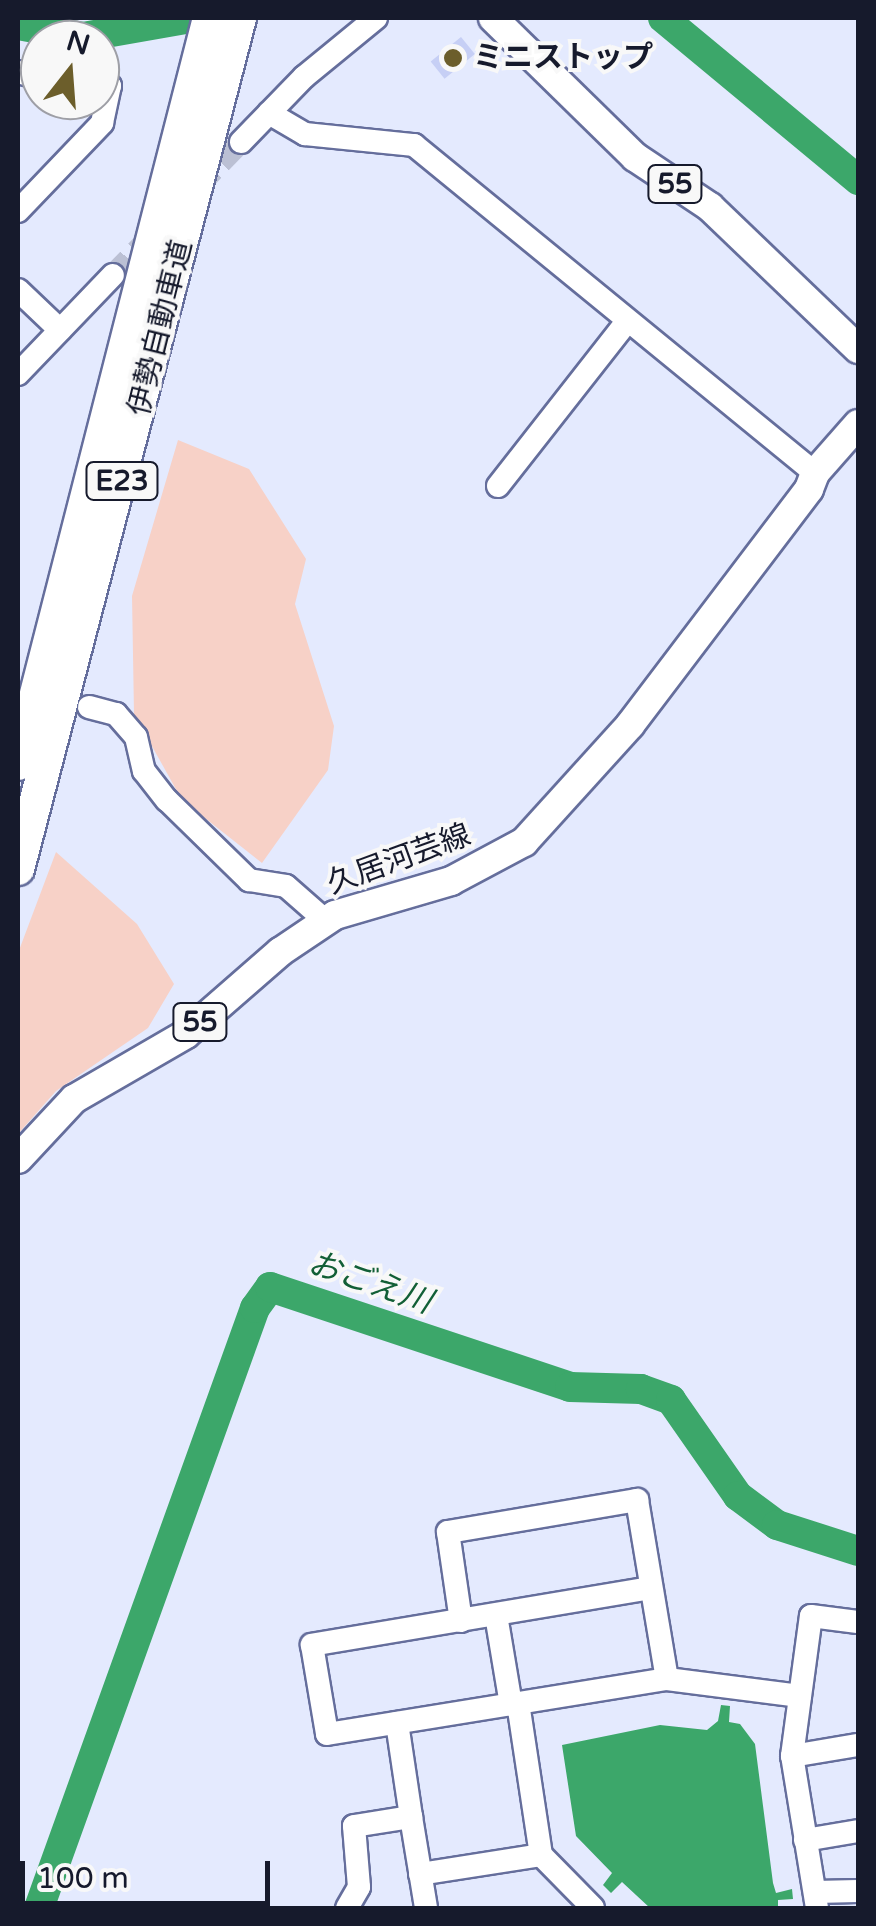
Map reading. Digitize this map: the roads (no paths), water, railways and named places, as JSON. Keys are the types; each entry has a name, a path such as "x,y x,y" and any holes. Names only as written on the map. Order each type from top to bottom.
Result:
{"highway":[{"name":"伊勢自動車道","path":"18,869 207,87 209,18"},
{"name":"伊勢自動車道","path":"18,764 207,87 240,18"}],"main road":[{"name":"55","path":"493,18 621,144 710,207 858,349"},
{"name":"久居河芸線","path":"18,1159 74,1099 186,1034 280,952 327,922 451,881 524,842 630,724 809,490 814,473 858,424"}],"street":[{"path":"241,142 376,18"},
{"path":"269,113 305,134 414,145 626,324 814,473"},
{"path":"18,211 103,120"},
{"path":"18,374 113,275"},
{"path":"18,290 60,330"},
{"path":"498,486 626,324"},
{"path":"88,707 116,714 136,737 144,770 167,800 249,880 286,886 327,922"},
{"path":"461,1621 448,1532 637,1500 667,1679"},
{"path":"652,1588 312,1644 327,1734 667,1679 800,1696"},
{"path":"496,1615 541,1855 590,1908"},
{"path":"858,1622 810,1616 792,1756 816,1900 858,1891"},
{"path":"397,1723 426,1908"},
{"path":"792,1756 858,1745"},
{"path":"347,1908 359,1886 354,1826 410,1817"},
{"path":"805,1840 858,1831"},
{"path":"420,1874 541,1855"}],"waterway":[{"path":"18,25 83,37 191,18"},
{"path":"663,18 858,180"},
{"name":"おごえ川","path":"39,1908 255,1308 270,1287 570,1387 641,1389 671,1400 738,1496 777,1525 858,1551"}],"tunnel":[{"path":"198,186 241,142"},
{"path":"113,275 152,235"}],"place":[{"name":"ミニストップ","path":"453,58"}]}
